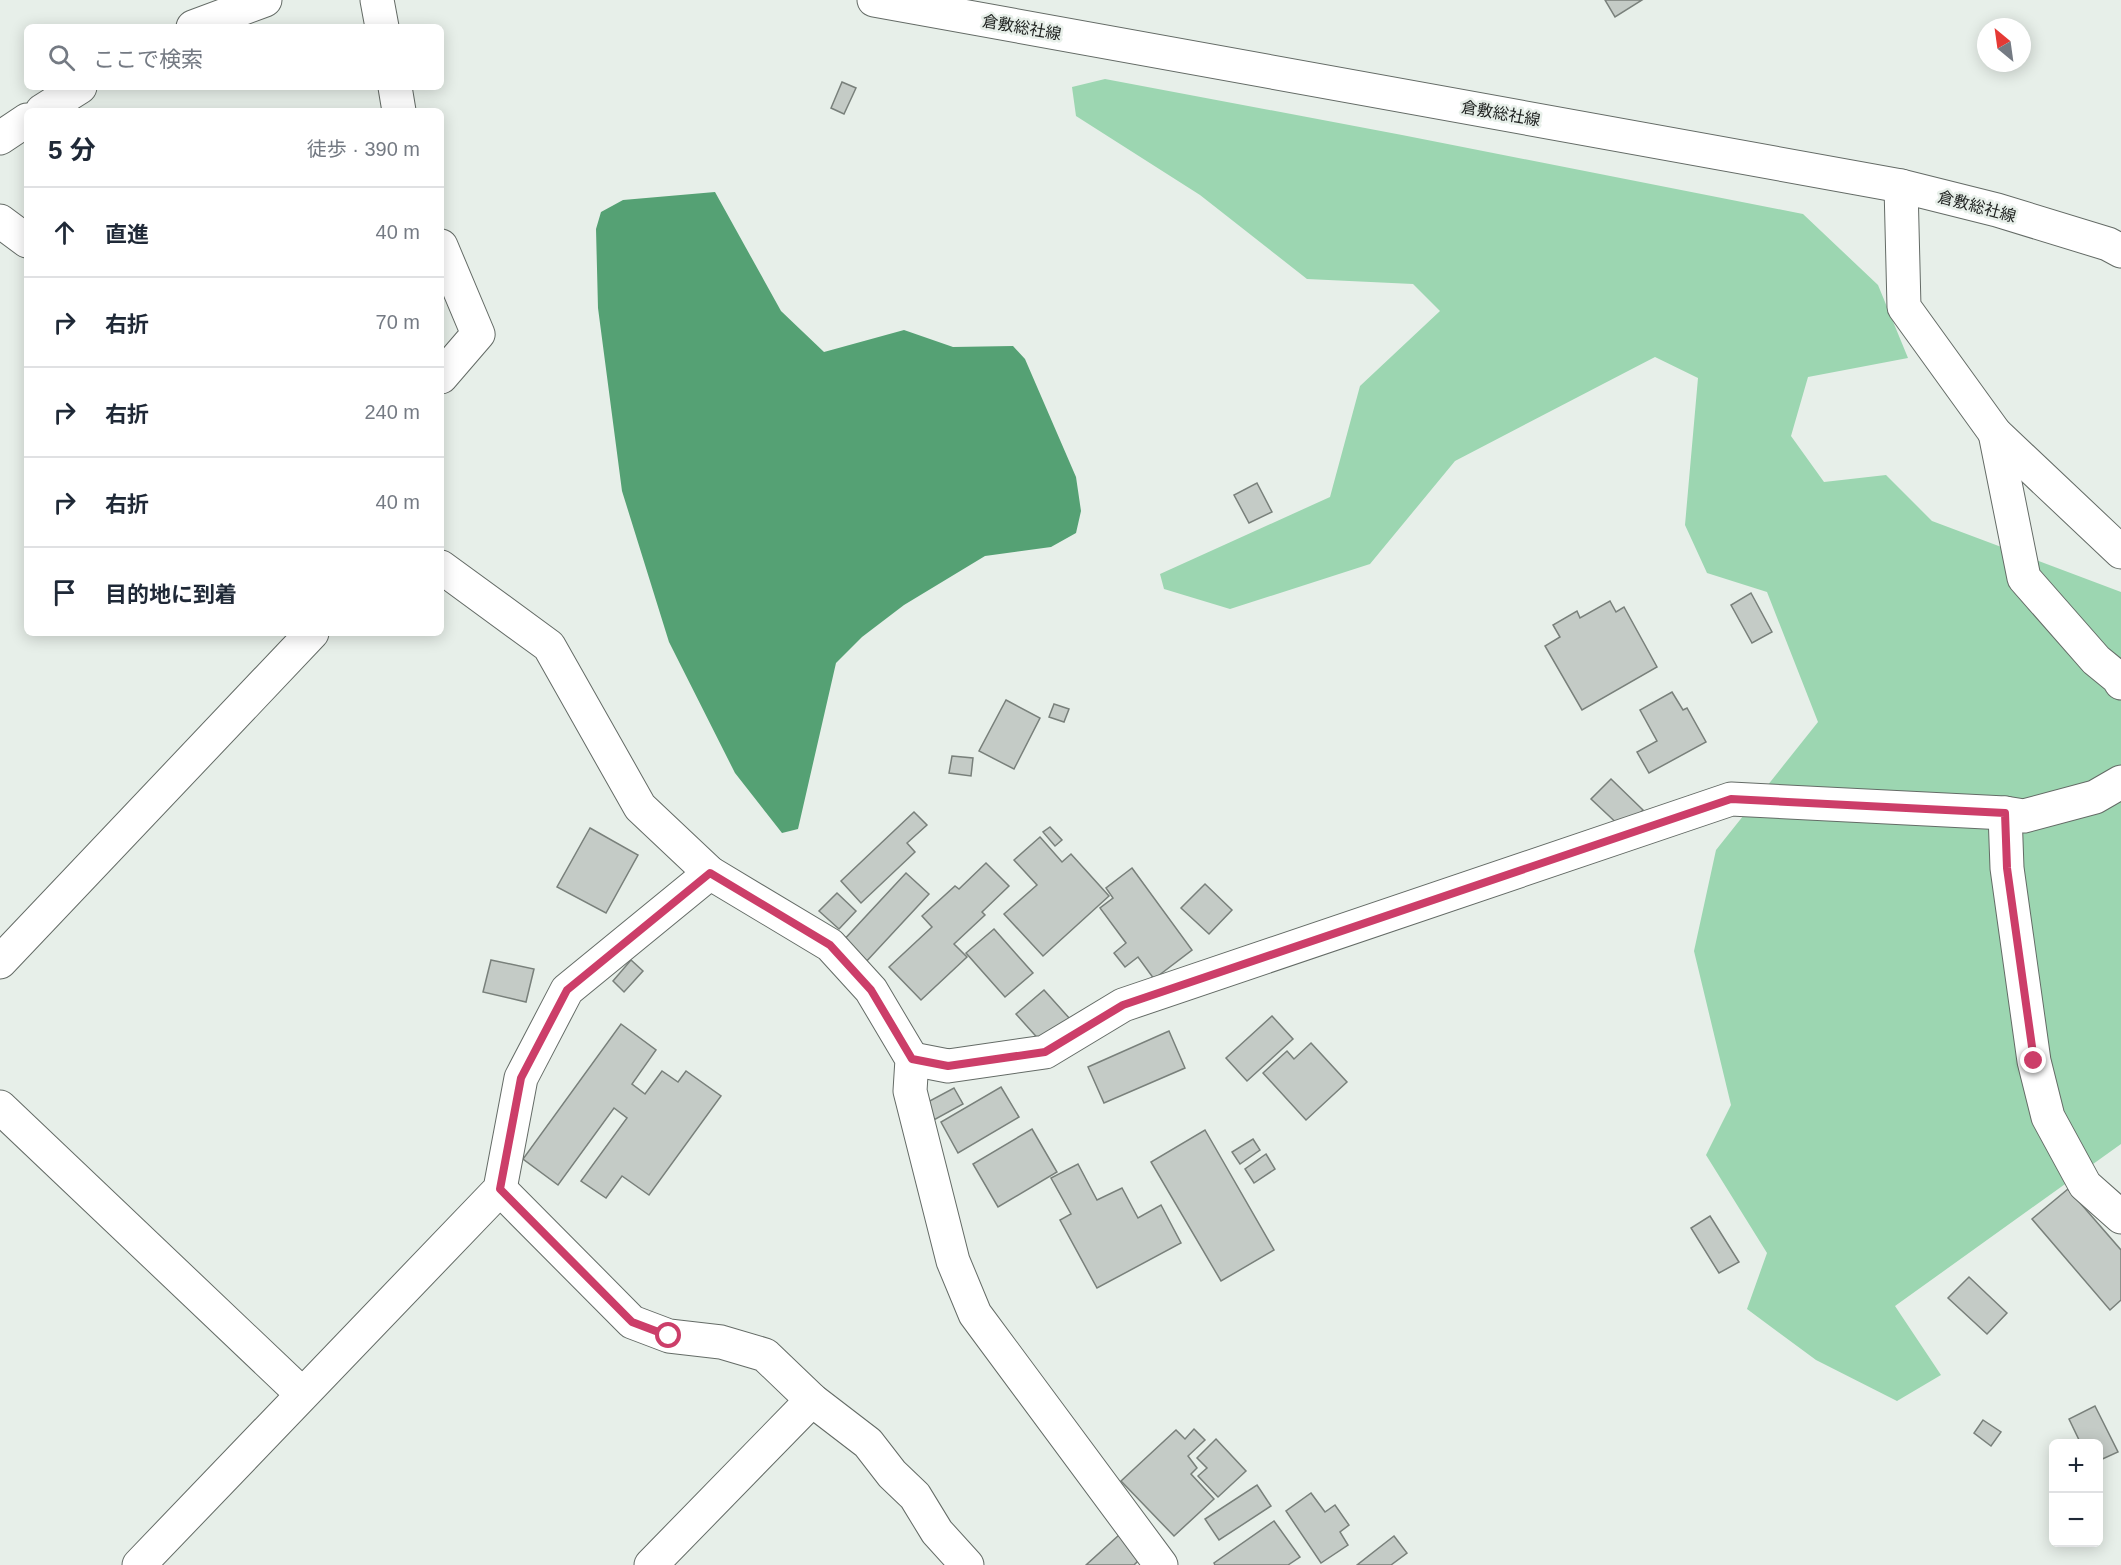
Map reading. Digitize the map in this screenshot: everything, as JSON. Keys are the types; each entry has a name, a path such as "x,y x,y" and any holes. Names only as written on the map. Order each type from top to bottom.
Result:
{"street":[{"path":"201,24 265,0"},
{"path":"377,0 381,24"},
{"name":"倉敷総社線","path":"874,0 1901,186 1997,210 2108,244 2121,251"},
{"path":"47,108 75,90"},
{"path":"395,90 398,108"},
{"path":"0,138 24,122"},
{"path":"1901,186 1904,307 1995,433 2121,552"},
{"path":"0,221 24,239"},
{"path":"444,253 478,334 444,374"},
{"path":"1995,433 2024,578 2096,660 2121,683"},
{"path":"444,569 549,646 640,807 710,873 830,945 871,990 912,1059 910,1091 953,1261 975,1314 1161,1565"},
{"path":"0,962 309,636"},
{"path":"912,1059 948,1066 1045,1052 1123,1005 1731,799 2005,813 2024,816 2095,797 2121,782"},
{"path":"2005,813 2007,868 2034,1061 2048,1118 2085,1185 2121,1217"},
{"path":"139,1565 500,1189 521,1078 567,990 710,873"},
{"path":"0,1107 302,1394"},
{"path":"500,1189 632,1322 669,1336 721,1342 765,1355 812,1400 868,1443 892,1474 915,1496 937,1532 967,1565"},
{"path":"651,1565 812,1400"}],"shaded area":[{"path":"1105,79 1803,214 1878,285 1908,358 1808,377 1791,436 1824,482 1886,475 1932,521 2121,592 2121,1144 1895,1306 1941,1375 1897,1401 1816,1360 1747,1309 1767,1253 1706,1155 1731,1105 1694,951 1716,850 1818,722 1767,592 1707,573 1685,525 1698,378 1655,357 1455,461 1370,564 1230,609 1164,589 1160,574 1330,497 1360,386 1440,311 1413,284 1307,279 1200,195 1076,116 1072,87"},
{"path":"715,192 781,311 824,352 904,330 953,347 1013,346 1025,359 1076,477 1081,511 1076,533 1051,547 985,556 904,605 862,637 836,663 798,829 782,833 735,773 669,642 622,491 598,308 596,229 601,212 623,200"}],"building":[{"path":"1605,0 1642,0 1615,17"},
{"path":"842,82 856,88 844,114 831,108"},
{"path":"1257,483 1272,512 1249,523 1234,495"},
{"path":"1751,593 1772,632 1752,643 1731,605"},
{"path":"1610,601 1616,612 1624,607 1657,667 1582,710 1545,646 1560,637 1553,625 1577,611 1580,618"},
{"path":"1672,692 1683,710 1687,708 1706,742 1649,773 1637,752 1657,741 1640,710"},
{"path":"1006,700 1040,718 1014,769 979,751"},
{"path":"1054,704 1069,709 1064,722 1049,717"},
{"path":"952,756 973,758 971,776 949,773"},
{"path":"1611,779 1643,810 1624,830 1591,799"},
{"path":"914,812 927,825 907,843 915,852 861,903 841,881"},
{"path":"1050,827 1062,840 1055,846 1043,832"},
{"path":"590,828 638,855 606,913 557,887"},
{"path":"1040,837 1062,862 1071,854 1109,896 1043,956 1004,914 1037,885 1014,860"},
{"path":"986,863 1009,886 982,912 985,915 954,944 967,957 921,1000 889,967 932,927 922,916 955,886 959,889"},
{"path":"1132,868 1192,950 1154,979 1138,957 1125,967 1114,953 1126,943 1100,908 1113,898 1106,888"},
{"path":"906,873 929,894 864,964 841,943"},
{"path":"1205,884 1232,910 1209,934 1181,908"},
{"path":"837,893 856,911 839,929 819,911"},
{"path":"994,929 1033,973 1005,997 966,953"},
{"path":"491,960 534,969 526,1002 483,992"},
{"path":"631,960 643,971 624,992 613,981"},
{"path":"1044,990 1070,1019 1042,1043 1016,1014"},
{"path":"1272,1016 1293,1039 1247,1081 1226,1058"},
{"path":"621,1024 656,1050 632,1084 645,1094 662,1071 678,1082 686,1071 721,1096 649,1195 622,1176 606,1198 581,1181 627,1118 614,1108 558,1185 523,1159"},
{"path":"1169,1031 1185,1068 1104,1103 1088,1067"},
{"path":"1311,1043 1347,1082 1306,1120 1263,1073 1287,1051 1294,1059"},
{"path":"1001,1087 1019,1117 958,1153 941,1122"},
{"path":"954,1088 963,1104 932,1121 924,1104"},
{"path":"1032,1129 1057,1172 998,1207 973,1164"},
{"path":"1205,1130 1274,1250 1221,1281 1151,1162"},
{"path":"1253,1139 1260,1150 1240,1164 1232,1152"},
{"path":"1266,1154 1275,1169 1254,1183 1245,1169"},
{"path":"1078,1164 1097,1200 1122,1188 1138,1218 1161,1205 1181,1243 1097,1288 1060,1220 1071,1214 1051,1178"},
{"path":"2068,1189 2121,1250 2121,1300 2110,1310 2032,1219"},
{"path":"1710,1216 1739,1262 1719,1273 1691,1228"},
{"path":"1969,1277 2007,1313 1987,1334 1948,1298"},
{"path":"2095,1406 2118,1452 2103,1459 2103,1439 2079,1439 2069,1419"},
{"path":"1983,1420 2001,1432 1991,1446 1974,1433"},
{"path":"1194,1429 1205,1440 1188,1456 1197,1468 1191,1474 1214,1499 1174,1536 1121,1481 1176,1430 1185,1439"},
{"path":"1216,1439 1246,1471 1218,1497 1198,1476 1207,1468 1197,1458"},
{"path":"1257,1485 1271,1506 1219,1540 1205,1519"},
{"path":"1311,1493 1325,1512 1335,1505 1349,1525 1340,1532 1348,1545 1321,1563 1286,1511"},
{"path":"1274,1521 1300,1557 1288,1565 1215,1565 1214,1563"},
{"path":"1119,1535 1141,1558 1134,1565 1086,1565"},
{"path":"1394,1536 1407,1553 1391,1565 1357,1565"}],"route":[{"path":"669,1336 632,1322 500,1189 521,1078 567,990 710,873 830,945 871,990 912,1059 948,1066 1045,1052 1123,1005 1731,799 2005,813 2007,868 2034,1061"}]}
